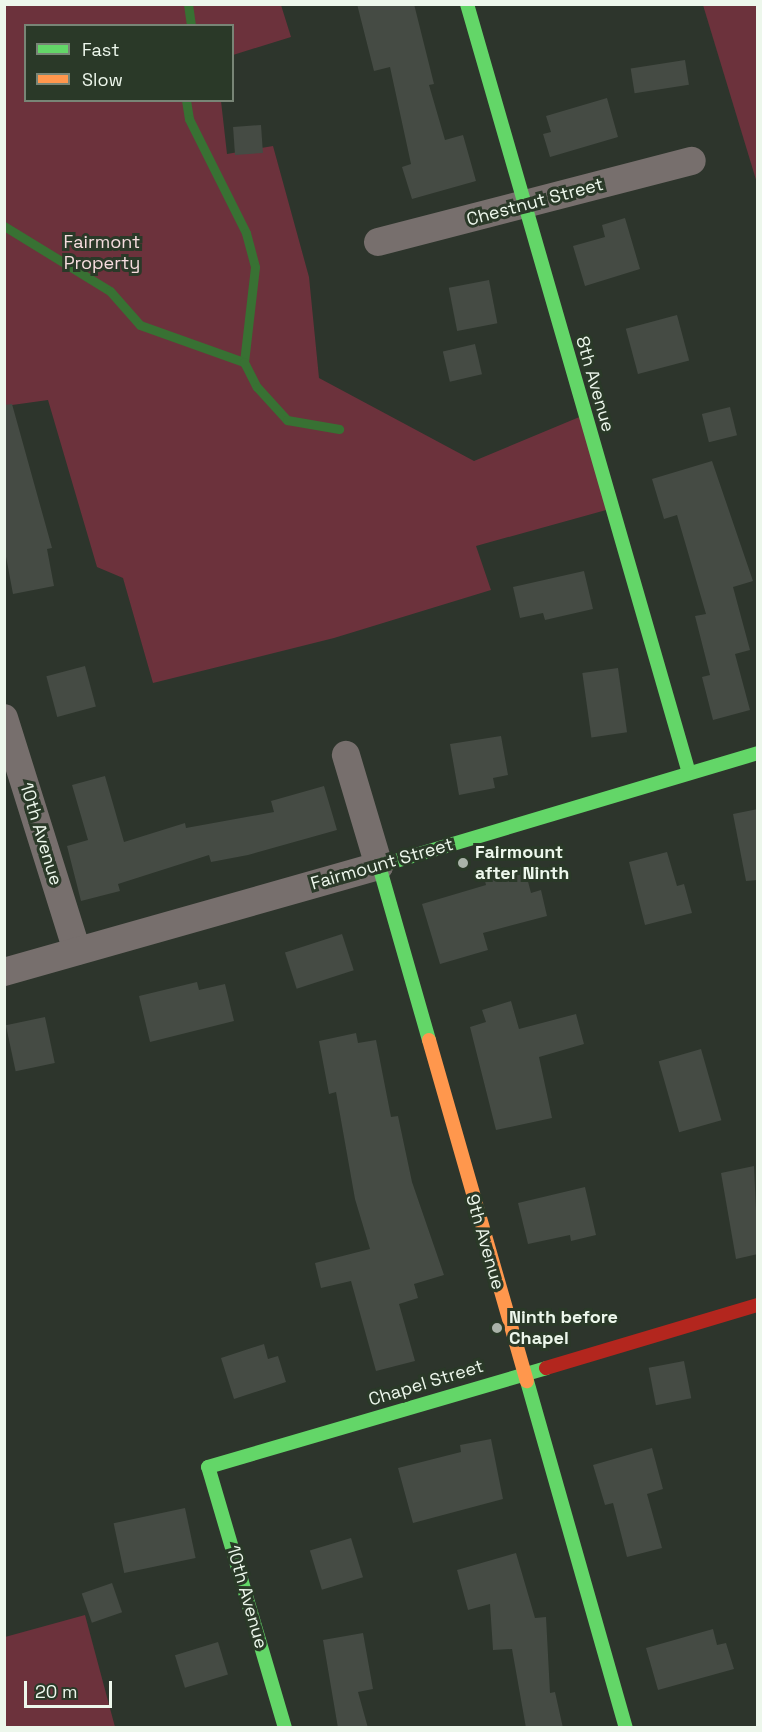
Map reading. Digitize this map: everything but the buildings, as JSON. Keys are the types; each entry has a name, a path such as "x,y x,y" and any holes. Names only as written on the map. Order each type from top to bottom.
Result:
{"street":[{"name":"8th Avenue","path":"467,4 689,773"},
{"name":"Chestnut Street","path":"378,242 525,206 692,161"},
{"name":"10th Avenue","path":"4,718 77,951"},
{"name":"Fairmount Street","path":"4,972 379,866 758,753"},
{"name":"9th Avenue","path":"346,755 626,1728"},
{"name":"Chapel Street","path":"208,1467 522,1372 758,1305"},
{"name":"10th Avenue","path":"208,1467 285,1728"}],"green space":[{"name":"Fairmont Property","path":"4,5 281,5 291,37 234,55 234,24 24,24 24,102 221,102 227,154 273,146 309,277 319,378 474,461 589,413 617,507 476,546 491,590 334,638 153,683 123,578 97,567 48,400 5,406"},
{"path":"703,5 757,5 757,183"},
{"path":"85,1615 115,1727 5,1727 5,1637"}],"waterway":[{"path":"188,4 191,24"},
{"path":"186,102 189,119 246,233 255,267 244,362"},
{"path":"4,226 110,291 140,325 244,362 257,387 287,420 339,429"}],"traffic: fast":[{"path":"467,4 689,773"},
{"path":"429,1040 379,866 758,753"},
{"path":"285,1728 208,1467 546,1368"},
{"path":"527,1381 626,1728"}],"traffic: slow":[{"path":"429,1040 527,1381"}],"traffic: jam":[{"path":"546,1368 758,1305"}],"place":[{"name":"Fairmount after Ninth","path":"463,863"},
{"name":"Ninth before Chapel","path":"497,1328"}]}
